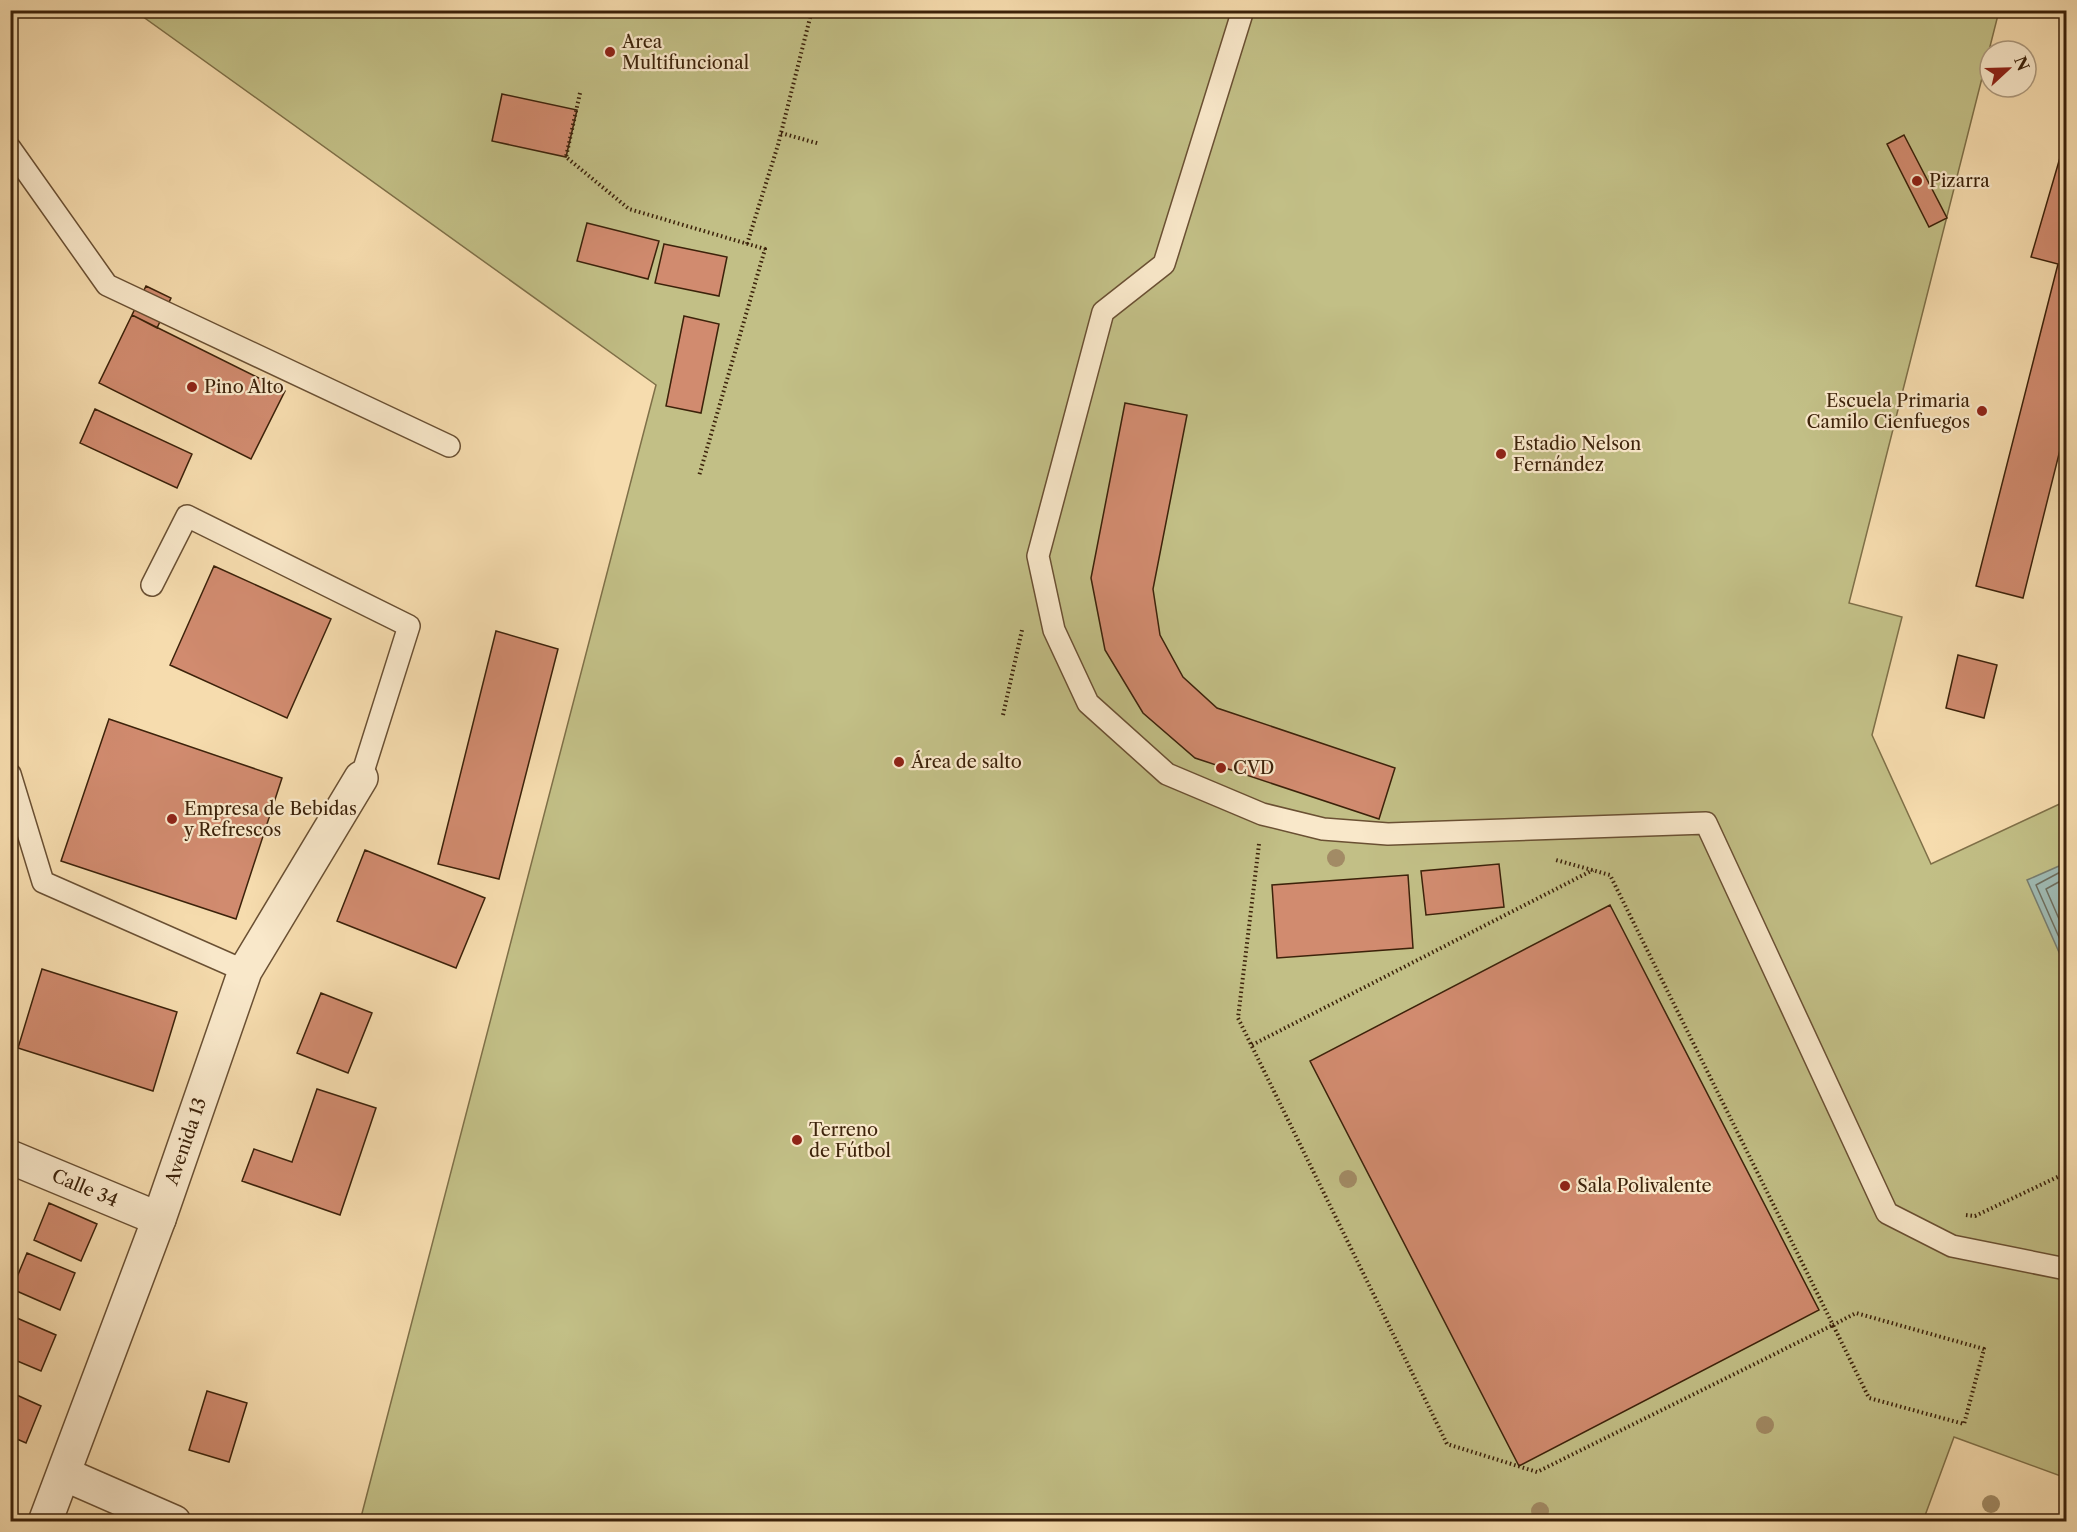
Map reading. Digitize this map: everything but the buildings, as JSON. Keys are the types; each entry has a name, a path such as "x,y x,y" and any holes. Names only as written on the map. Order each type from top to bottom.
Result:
{"street":[{"name":"Avenida 13","path":"45,1521 159,1219 245,971 361,778"},
{"name":"Calle 34","path":"10,1157 159,1219"},
{"path":"64,1474 174,1521"}],"lane":[{"path":"1243,10 1164,264 1103,312 1038,556 1054,630 1088,703 1167,774 1262,814 1323,829 1388,834 1706,823 1887,1213 1952,1246 2067,1269"},
{"path":"10,148 107,285 449,446"},
{"path":"152,585 187,516 409,626 361,778"},
{"path":"10,774 43,882 245,971"}],"path":[{"path":"747,244 781,132 812,10"},
{"path":"580,93 566,157 629,209 765,249 699,476"},
{"path":"781,132 820,144"},
{"path":"1003,715 1023,624"},
{"path":"1262,814 1238,1018 1447,1444 1537,1472 1833,1325 1856,1313 1984,1349 1964,1424 1869,1398 1833,1325 1610,875 1550,858"},
{"path":"1252,1045 1593,870"},
{"path":"1958,1214 1975,1216 2067,1173"}],"shaded area":[{"name":"CVD","path":"135,11 1999,11 1992,39 1978,39 1978,94 1849,603 1902,617 1872,735 1931,864 2066,801 2066,1478 1954,1437 1923,1521 360,1521 656,385"}],"water":[{"path":"2066,863 2066,968 2027,880"}],"place":[{"name":"Area Multifuncional","path":"610,52"},
{"name":"Pizarra","path":"1917,181"},
{"name":"Pino Alto","path":"192,387"},
{"name":"Escuela Primaria Camilo Cienfuegos","path":"1982,411"},
{"name":"Estadio Nelson Fernández","path":"1501,454"},
{"name":"Área de salto","path":"899,762"},
{"name":"CVD","path":"1221,768"},
{"name":"Empresa de Bebidas y Refrescos","path":"172,819"},
{"name":"Terreno de Fútbol","path":"797,1140"},
{"name":"Sala Polivalente","path":"1565,1186"}]}
